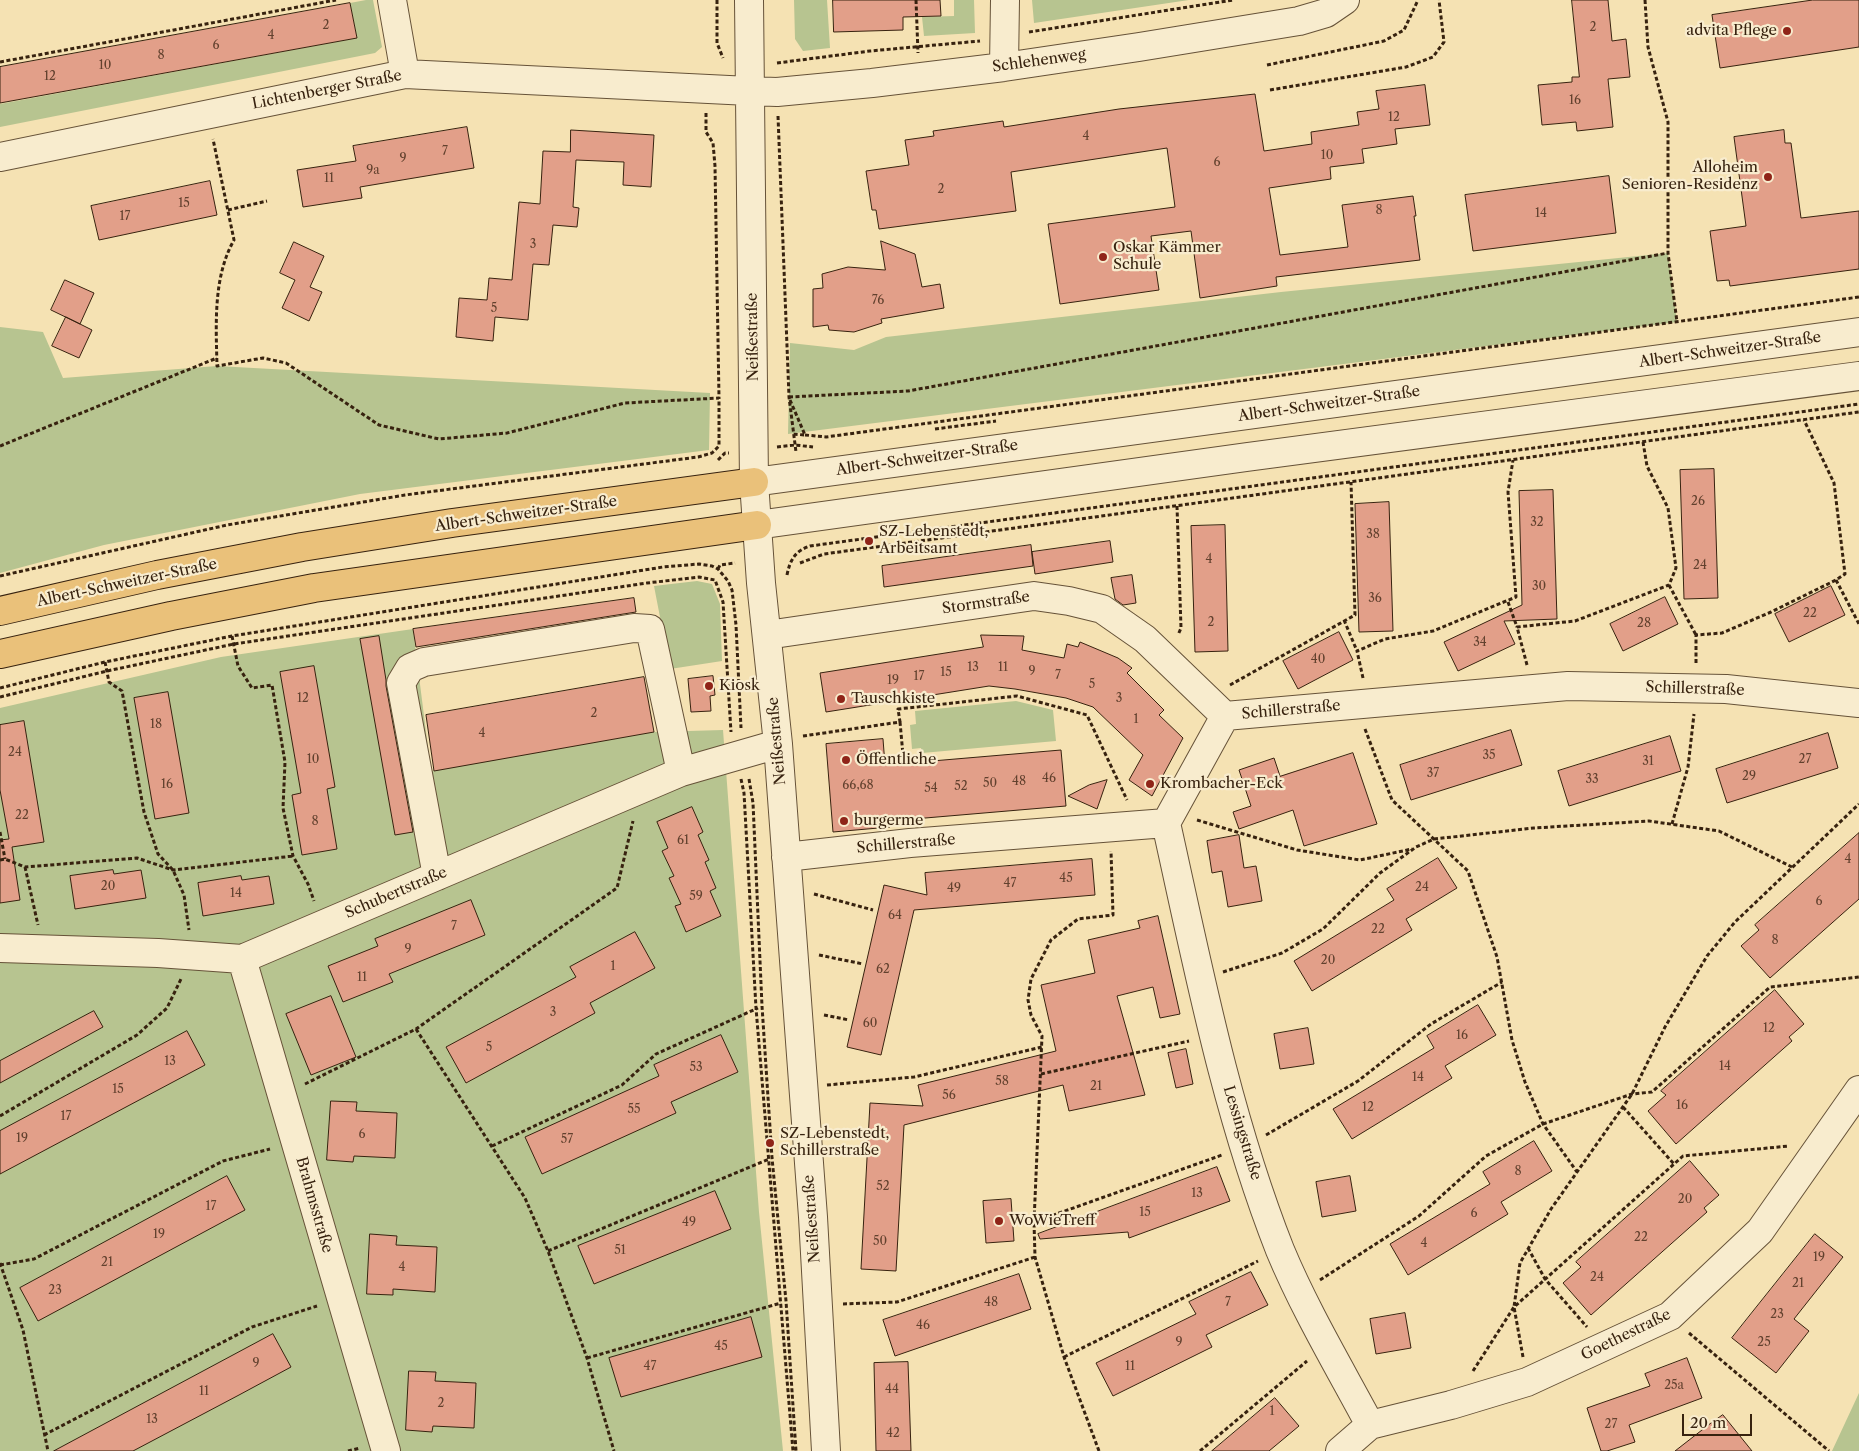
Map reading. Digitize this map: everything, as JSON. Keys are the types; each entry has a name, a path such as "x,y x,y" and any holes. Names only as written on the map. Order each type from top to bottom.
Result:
{"main road":[{"name":"Albert-Schweitzer-Straße","path":"0,610 157,575 302,547 452,523 754,482"},
{"path":"0,654 171,616 314,588 756,525"}],"street":[{"path":"392,0 405,74"},
{"name":"Neißestraße","path":"749,0 756,525 767,635 789,740 786,856 813,1217 826,1451"},
{"path":"1004,67 1005,0"},
{"name":"Schlehenweg","path":"749,91 777,92 856,85 1004,67 1299,21 1335,6"},
{"name":"Lichtenberger Straße","path":"0,157 405,74 749,91"},
{"name":"Albert-Schweitzer-Straße","path":"754,482 1859,332"},
{"path":"756,525 1237,458 1859,376"},
{"name":"Stormstraße","path":"767,635 1034,596 1069,601 1102,609 1145,639 1216,707"},
{"path":"437,876 401,683 410,668 424,662 634,628 650,629 680,772"},
{"name":"Schillerstraße","path":"786,856 910,842 1139,826 1169,818 1216,707 1363,704 1568,686 1726,689 1859,703"},
{"name":"Schubertstraße","path":"0,948 242,959 680,772 789,740"},
{"name":"Lessingstraße","path":"1169,818 1213,1036 1244,1147 1281,1250 1300,1293 1370,1424"},
{"name":"Brahmsstraße","path":"242,959 386,1451"},
{"name":"Goethestraße","path":"1340,1451 1370,1424 1451,1405 1527,1382 1670,1316 1760,1231 1859,1090"}],"path":[{"path":"0,62 336,0"},
{"path":"717,0 717,43"},
{"path":"916,0 919,76"},
{"path":"1027,24 1027,33 1233,0"},
{"path":"1267,65 1384,41 1404,30 1418,0"},
{"path":"1270,90 1406,67 1433,58 1444,42 1438,0"},
{"path":"1645,0 1648,47 1668,122 1668,253 1677,322"},
{"path":"777,63 984,41"},
{"path":"777,54 789,397 792,434 826,437 1859,297"},
{"path":"0,576 255,520 404,495 712,453 719,446 716,166 713,144 706,132 707,89"},
{"path":"208,114 234,240 226,254 220,277 217,316 217,366 263,358 286,363 379,424 439,439 507,433 625,404 719,398"},
{"path":"228,210 267,201"},
{"path":"789,397 908,391 1668,253"},
{"path":"0,446 217,358"},
{"path":"789,397 805,435"},
{"path":"789,567 793,556 800,549 829,544 1859,404"},
{"path":"800,562 824,554 1859,412"},
{"path":"1696,635 1722,633 1731,630 1845,574 1834,483 1804,420"},
{"path":"1517,627 1576,621 1669,585 1676,568 1668,508 1647,466 1643,442"},
{"path":"1357,651 1385,639 1433,631 1516,598 1508,492 1513,460"},
{"path":"1216,707 1344,620 1355,615 1351,482"},
{"path":"1164,656 1181,628 1178,506"},
{"path":"0,688 104,662 232,636 688,564 712,566 718,569 728,580 732,590 736,625 740,718 739,754 744,793 756,1008 795,1451"},
{"path":"1836,580 1859,624"},
{"path":"1669,585 1696,635 1697,688 1688,767 1672,824"},
{"path":"1508,601 1534,690"},
{"path":"1344,620 1357,651 1363,704 1392,800 1468,871 1497,957 1512,1040 1525,1082 1543,1124 1577,1172"},
{"path":"232,636 238,666 252,688 272,685 285,762 283,808 293,856 308,884 323,924"},
{"path":"0,1116 136,1035 167,1008 192,956 184,895 173,870 158,854 144,812 122,691 109,682 104,662"},
{"path":"903,755 898,709 1017,696 1087,715 1139,826"},
{"path":"789,740 900,722"},
{"path":"739,754 754,803 770,1158"},
{"path":"1527,1382 1514,1307 1520,1264 1528,1248 1551,1209 1632,1094 1665,1027 1707,956 1735,922 1859,804"},
{"path":"1169,818 1297,850 1360,860 1416,847 1434,839 1534,828 1639,822 1672,824 1719,831 1792,867"},
{"path":"282,1095 416,1028 617,888 632,823"},
{"path":"1099,1451 1064,1357 1035,1257 1034,1222 1042,1036 1031,1015 1028,1000 1031,979 1052,940 1078,919 1113,915 1110,828"},
{"path":"0,832 5,859"},
{"path":"1201,979 1282,953 1323,929 1380,873 1416,847"},
{"path":"0,860 5,859 25,867 137,858 173,870 293,856"},
{"path":"25,867 44,950"},
{"path":"811,893 873,910"},
{"path":"816,954 863,964"},
{"path":"1300,1293 1419,1216 1486,1156 1543,1124 1632,1094 1652,1092 1770,987 1859,977"},
{"path":"1034,1222 1244,1147 1358,1081 1431,1024 1502,982"},
{"path":"492,1146 622,1086 656,1054 762,1006"},
{"path":"821,1014 849,1020"},
{"path":"416,1028 525,1198 548,1251 587,1358 614,1451"},
{"path":"1041,1074 1213,1036"},
{"path":"827,1085 914,1077 1042,1048"},
{"path":"1623,1107 1674,1164"},
{"path":"48,1451 23,1330 0,1265 34,1259 223,1161 295,1142"},
{"path":"1472,1372 1514,1307 1683,1156 1822,1144"},
{"path":"548,1251 770,1158"},
{"path":"1528,1248 1545,1279 1604,1347"},
{"path":"1064,1357 1281,1250"},
{"path":"842,1304 896,1302 1035,1257"},
{"path":"44,1435 252,1327 341,1297"},
{"path":"587,1358 783,1302"},
{"path":"1670,1316 1829,1451"},
{"path":"1200,1451 1327,1344"}],"green space":[{"path":"373,0 382,47 375,53 0,127 0,104 357,38 350,3"},
{"path":"794,0 827,0 830,48 803,51 795,39"},
{"path":"954,0 974,0 975,33 924,36 922,17 954,16"},
{"path":"1032,0 1189,0 1034,23"},
{"path":"1668,253 1677,322 788,434 790,343 854,350 886,337 1281,292"},
{"path":"0,327 43,332 63,378 217,366 710,393 709,450 360,494 104,545 0,573"},
{"path":"697,581 712,584 720,604 722,661 670,669 654,586"},
{"path":"413,629 431,771 654,732 723,730 759,1212 783,1451 0,1451 0,708 221,657"},
{"path":"1016,701 1053,710 1056,741 922,753 921,748 912,749 910,725 916,724 915,711"},
{"path":"1859,1393 1859,1451 1832,1451"}],"building":[{"path":"833,0 940,0 941,16 903,17 903,30 834,32"},
{"path":"1572,0 1608,0 1612,41 1626,39 1630,77 1608,79 1613,127 1577,131 1576,122 1542,125 1538,85 1572,82 1572,77 1579,77"},
{"name":"advita Pflege","path":"1813,0 1859,0 1859,47 1720,68 1712,15"},
{"path":"350,3 357,38 0,103 0,67"},
{"path":"1425,85 1430,125 1395,129 1397,144 1362,149 1364,163 1330,167 1331,179 1269,188 1280,255 1348,247 1342,205 1413,196 1420,260 1276,277 1277,286 1200,298 1191,231 1151,236 1159,290 1060,304 1048,224 1175,207 1167,148 1011,172 1016,211 879,229 876,210 872,210 866,171 909,165 905,140 934,136 933,131 1003,121 1004,127 1119,109 1255,94 1264,151 1312,144 1311,132 1359,125 1357,112 1379,109 1376,91"},
{"path":"467,127 474,168 360,187 362,198 303,207 297,170 356,161 353,146"},
{"path":"571,130 654,135 651,187 623,185 624,162 576,160 573,207 579,208 577,227 553,225 549,265 533,264 528,320 495,317 493,341 456,337 459,298 487,300 489,278 512,280 519,202 540,204 543,151 570,152"},
{"name":"Alloheim Senioren-Residenz","path":"1784,130 1785,143 1791,143 1801,218 1859,211 1859,269 1730,286 1729,280 1717,281 1710,231 1746,226 1734,137"},
{"path":"1609,176 1616,233 1473,251 1465,195"},
{"path":"210,181 217,215 99,240 91,206"},
{"path":"881,241 915,254 922,287 940,284 944,308 881,319 882,323 854,332 829,330 828,325 813,327 813,289 823,288 822,274 848,267 885,270"},
{"path":"294,242 324,256 310,287 322,292 309,321 282,308 295,280 280,273"},
{"path":"65,280 94,293 80,324 51,310"},
{"path":"66,317 92,330 79,358 52,346"},
{"path":"1714,469 1718,598 1684,599 1680,470"},
{"path":"1553,490 1557,619 1504,621 1515,644 1458,671 1444,642 1522,605 1519,491"},
{"path":"1389,502 1393,631 1359,632 1355,504"},
{"path":"1225,525 1228,651 1195,652 1191,526"},
{"path":"1110,541 1113,562 1035,574 1032,552"},
{"path":"1031,545 1033,566 884,587 882,566"},
{"path":"1132,575 1136,603 1123,605 1115,599 1111,578"},
{"path":"1831,586 1845,615 1789,642 1775,614"},
{"path":"1665,597 1678,624 1623,651 1610,624"},
{"path":"634,598 636,612 416,647 413,629"},
{"path":"1339,632 1353,660 1298,689 1283,661"},
{"path":"981,635 1024,636 1022,650 1064,658 1067,644 1078,647 1080,642 1118,658 1132,668 1127,673 1164,710 1159,715 1183,738 1152,796 1129,780 1143,755 1093,707 1066,698 989,686 826,712 820,673 983,647"},
{"path":"379,636 386,686 413,832 395,835 360,639"},
{"path":"314,666 335,787 327,789 337,849 302,855 292,795 301,793 280,672"},
{"path":"713,676 715,695 710,696 711,711 691,712 688,679"},
{"path":"644,677 654,732 434,771 426,715"},
{"path":"168,692 189,813 155,819 134,698"},
{"path":"24,721 44,842 12,847 20,900 0,903 0,840 9,839 0,790 0,725"},
{"path":"1511,730 1522,765 1411,800 1400,765"},
{"path":"1828,733 1838,768 1727,803 1716,769"},
{"path":"1670,736 1681,771 1569,806 1558,771"},
{"path":"883,739 885,765 1061,750 1066,806 890,821 890,827 833,832 826,744"},
{"path":"1353,753 1377,824 1304,846 1293,810 1239,829 1233,812 1251,806 1239,770 1274,758 1280,776"},
{"path":"1107,780 1097,809 1068,796 1089,785"},
{"path":"692,807 703,832 698,835 709,860 705,862 716,888 710,891 721,916 686,932 675,906 681,904 669,878 674,876 662,851 668,848 657,822"},
{"path":"1859,833 1859,899 1770,978 1741,946 1759,930 1755,925"},
{"path":"1239,835 1244,868 1256,866 1262,901 1228,907 1222,871 1212,873 1207,841"},
{"path":"1438,858 1457,888 1406,919 1412,930 1312,991 1294,961 1394,900 1387,889"},
{"path":"1092,859 1095,895 914,910 881,1055 847,1047 884,885 927,895 925,873"},
{"path":"113,870 114,874 141,870 146,898 75,909 70,876"},
{"path":"241,876 242,880 269,876 274,904 203,916 198,883"},
{"path":"471,900 485,935 389,974 393,982 343,1002 328,966 378,946 375,939"},
{"path":"1158,916 1180,1014 1160,1018 1153,987 1117,996 1145,1095 1069,1111 1063,1085 904,1125 896,1271 861,1269 870,1103 923,1106 918,1085 1056,1051 1041,985 1095,973 1088,940 1140,928 1138,921"},
{"path":"635,932 655,968 590,1003 595,1013 466,1083 446,1047 576,977 570,967"},
{"path":"1775,990 1804,1024 1789,1037 1792,1041 1676,1144 1648,1111 1666,1095 1661,1091"},
{"path":"331,996 356,1057 311,1075 286,1014"},
{"path":"1478,1005 1496,1035 1445,1066 1452,1078 1352,1139 1333,1109 1434,1048 1427,1036"},
{"path":"94,1011 103,1027 0,1083 0,1061"},
{"path":"1308,1028 1314,1064 1280,1069 1274,1034"},
{"path":"187,1031 205,1065 0,1174 0,1131"},
{"path":"721,1035 738,1072 671,1102 676,1113 542,1174 525,1137 659,1076 654,1065"},
{"path":"1186,1049 1193,1084 1176,1088 1168,1053"},
{"path":"331,1101 357,1102 356,1111 397,1113 395,1158 354,1156 353,1162 327,1160"},
{"path":"1534,1141 1552,1171 1501,1202 1508,1214 1408,1275 1390,1244 1490,1184 1483,1172"},
{"path":"1690,1161 1719,1195 1704,1208 1707,1212 1591,1315 1563,1283 1581,1267 1576,1262"},
{"path":"1217,1167 1230,1201 1129,1238 1128,1232 1040,1239 1038,1234"},
{"path":"227,1176 245,1210 38,1321 20,1288"},
{"path":"1350,1176 1356,1211 1322,1217 1316,1182"},
{"path":"715,1191 731,1229 594,1284 578,1246"},
{"name":"WoWieTreff","path":"1011,1199 1014,1241 986,1243 983,1201"},
{"path":"370,1234 397,1236 396,1245 437,1247 435,1292 393,1289 393,1295 367,1294"},
{"path":"1815,1234 1843,1257 1794,1319 1809,1331 1776,1373 1732,1338"},
{"path":"1251,1272 1268,1305 1206,1335 1212,1347 1113,1396 1096,1363 1196,1314 1189,1302"},
{"path":"1019,1274 1031,1309 895,1356 883,1320"},
{"path":"1405,1313 1411,1348 1376,1354 1370,1319"},
{"path":"751,1317 762,1357 621,1397 609,1358"},
{"path":"273,1334 291,1367 239,1395 133,1451 54,1451"},
{"path":"1687,1358 1702,1398 1629,1425 1635,1442 1607,1451 1601,1451 1587,1408 1650,1386 1645,1374"},
{"path":"908,1362 911,1451 876,1451 874,1363"},
{"path":"409,1371 436,1372 435,1381 476,1383 474,1428 433,1426 432,1432 406,1430"},
{"path":"1275,1398 1299,1426 1269,1451 1212,1451"},
{"path":"1723,1415 1752,1451 1675,1451 1711,1423"}],"place":[{"name":"advita Pflege","path":"1787,31"},
{"name":"Alloheim Senioren-Residenz","path":"1768,177"},
{"name":"Oskar Kämmer Schule","path":"1103,257"},
{"name":"SZ-Lebenstedt, Arbeitsamt","path":"869,541"},
{"name":"Kiosk","path":"709,686"},
{"name":"Tauschkiste","path":"841,699"},
{"name":"Öffentliche","path":"846,760"},
{"name":"Krombacher-Eck","path":"1150,784"},
{"name":"burgerme","path":"844,821"},
{"name":"SZ-Lebenstedt, Schillerstraße","path":"770,1143"},
{"name":"WoWieTreff","path":"999,1221"}]}
